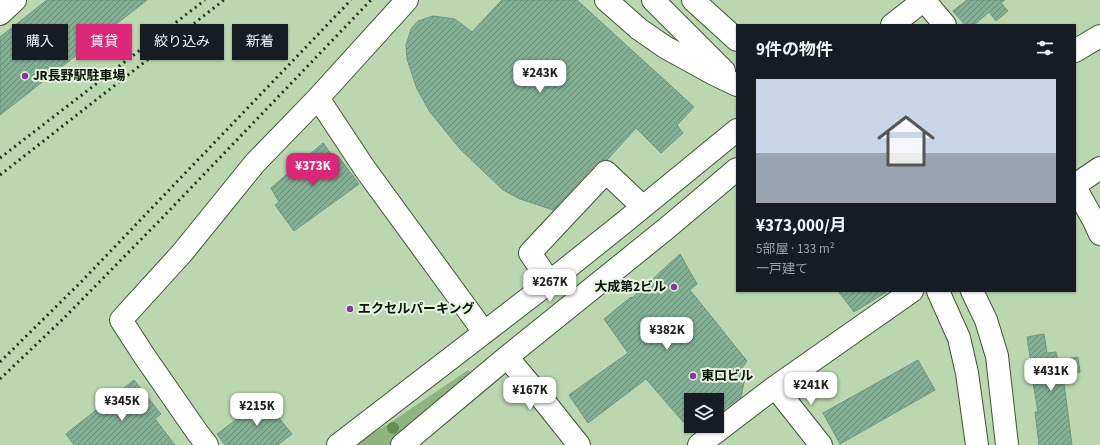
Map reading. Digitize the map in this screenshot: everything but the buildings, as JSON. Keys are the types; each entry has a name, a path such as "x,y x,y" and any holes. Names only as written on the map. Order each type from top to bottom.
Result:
{"street":[{"path":"207,445 149,363 121,320 182,253 255,163 318,98 407,0"},
{"path":"606,0 639,29 659,42 714,74 736,84"},
{"path":"653,0 736,83"},
{"path":"693,0 736,39"},
{"path":"893,24 924,0 944,24"},
{"path":"1076,51 1100,36"},
{"path":"318,98 382,192 484,332"},
{"path":"338,445 643,207 736,131"},
{"path":"1076,185 1100,168"},
{"path":"402,445 736,170"},
{"path":"549,281 530,253 606,172 643,207"},
{"path":"1076,188 1100,234"},
{"path":"699,445 775,387 911,292"},
{"path":"938,292 959,338 967,373 976,445"},
{"path":"972,292 986,320 997,356 1007,445"},
{"path":"507,357 579,445"},
{"path":"775,387 821,445"}],"green space":[{"path":"468,370 472,374 389,445 352,445 390,423"}],"railway":[{"path":"0,158 205,0"},
{"path":"0,175 224,0"},
{"path":"0,362 80,283 351,0"},
{"path":"0,379 64,318 164,216 371,0"}],"place":[{"name":"JR長野駅駐車場","path":"25,76"},
{"name":"大成第2ビル","path":"674,287"},
{"name":"エクセルパーキング","path":"350,309"},
{"name":"東口ビル","path":"693,376"}]}
